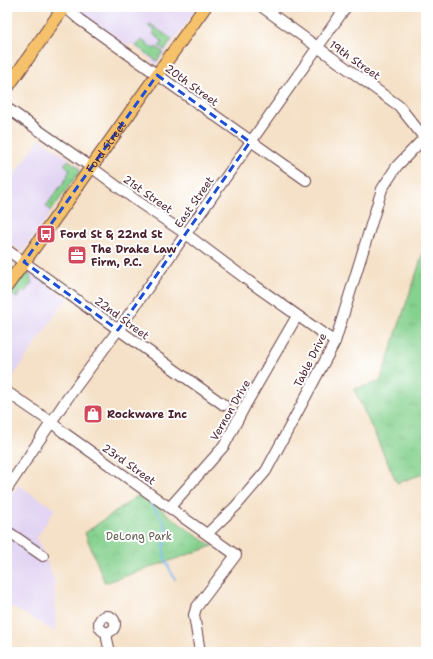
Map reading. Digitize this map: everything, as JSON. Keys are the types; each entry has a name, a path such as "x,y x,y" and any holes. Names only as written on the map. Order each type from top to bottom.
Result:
{"main road":[{"path":"7,88 65,7"},
{"name":"Ford Street","path":"7,286 205,7"}],"street":[{"name":"20th Street","path":"65,7 80,20 250,142 306,180"},
{"name":"19th Street","path":"262,7 399,106 425,139"},
{"name":"East Street","path":"7,489 64,403 118,330 346,7"},
{"name":"21st Street","path":"7,108 91,167 137,202 186,234 334,342"},
{"name":"Table Drive","path":"207,534 236,506 266,471 334,342 382,189 396,166 425,139"},
{"name":"22nd Street","path":"7,250 224,406"},
{"name":"Vernon Drive","path":"170,507 224,446 246,404 298,316"},
{"name":"23rd Street","path":"7,392 236,555 196,608 194,615 200,652"},
{"path":"7,531 43,556"},
{"path":"107,632 110,652"}],"highlighted area":[{"path":"157,75 250,142 118,330 24,262"}],"shaded area":[{"path":"71,7 198,7 156,65 151,62 151,59 132,45 125,44"},
{"path":"40,138 80,167 81,170 23,252 7,242 7,186"},
{"path":"7,256 15,263 7,276"},
{"path":"28,270 67,298 8,384 7,295 24,271"},
{"path":"18,485 55,509 37,537 54,580 56,632 7,604 7,500"}],"green space":[{"path":"150,24 172,39 165,50 159,46 162,43 161,40 153,34 155,31 148,26"},
{"path":"142,40 154,49 156,47 163,52 157,61 136,46"},
{"path":"69,160 79,168 80,171 51,211 46,206 68,176 67,175 70,170 64,164"},
{"path":"426,244 426,473 397,483 354,389 380,382"},
{"path":"24,273 29,273 32,283 25,292 22,291 17,298 10,293"},
{"name":"DeLong Park","path":"143,492 176,521 213,546 105,583 85,533"}],"waterway":[{"path":"145,496 166,526 168,535 164,546 164,555 175,579"}],"place":[{"name":"Ford St & 22nd St","path":"46,234"},
{"name":"The Drake Law Firm, P.C.","path":"77,255"},
{"name":"Rockware Inc","path":"93,414"}]}
